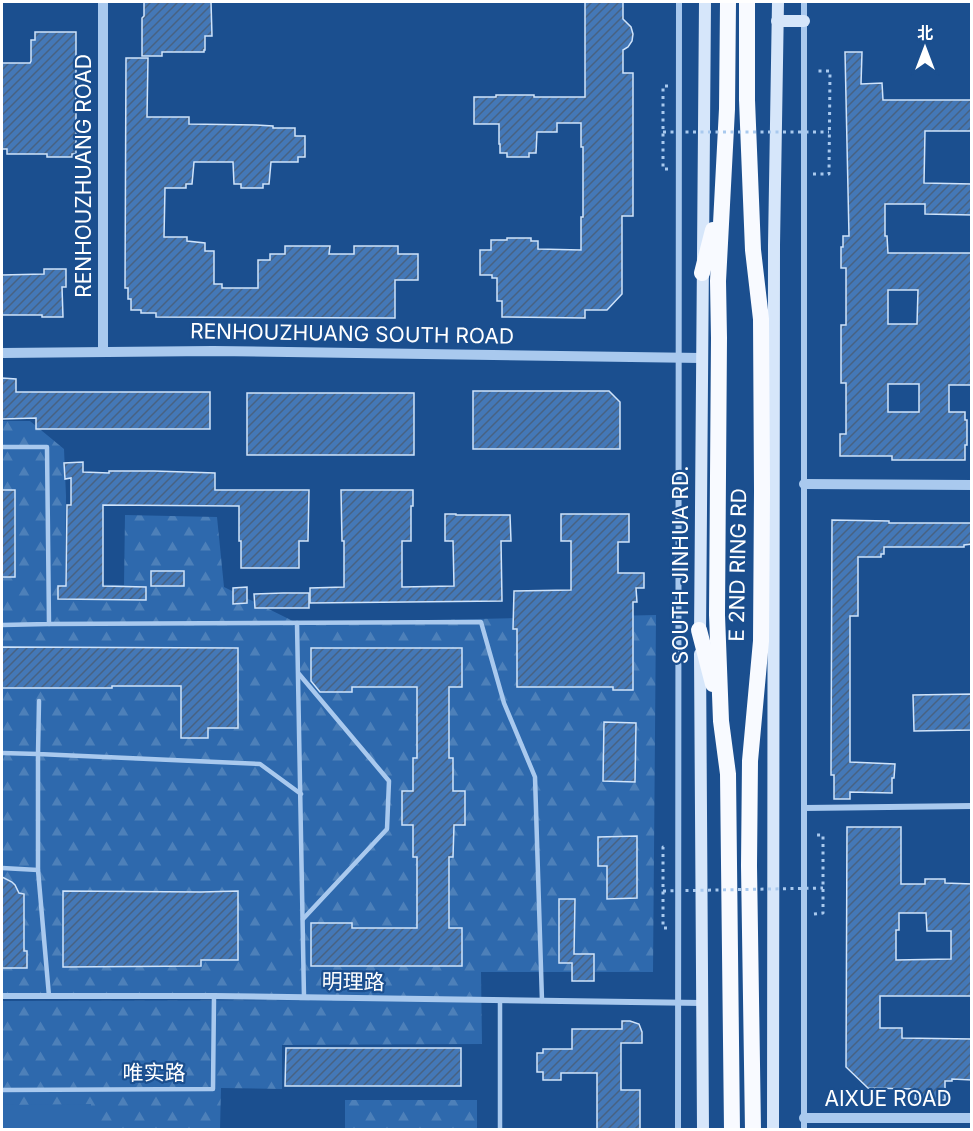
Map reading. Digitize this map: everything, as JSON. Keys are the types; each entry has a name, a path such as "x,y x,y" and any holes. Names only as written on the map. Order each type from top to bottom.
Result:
{"highway":[{"name":"E 2ND RING RD","path":"728,7 727,109 718,281 717,604 721,721 728,774 732,1130"},
{"name":"E 2ND RING RD","path":"747,8 747,100 753,250 761,319 761,641 750,761 749,855 753,1130"},
{"path":"702,273 723,195"},
{"path":"761,319 774,386"},
{"path":"699,630 721,721"},
{"path":"753,721 773,638"}],"main road":[{"name":"SOUTH JINHUA RD.","path":"703,1130 699,630 705,2"},
{"path":"773,1130 774,386 778,2"},
{"path":"777,21 804,21"}],"street":[{"name":"RENHOUZHUANG ROAD","path":"103,351 104,2"},
{"path":"678,1130 679,2"},
{"path":"804,2 804,1124"},
{"name":"RENHOUZHUANG SOUTH ROAD","path":"2,353 213,351 702,358"},
{"path":"804,484 972,485"},
{"path":"804,808 972,806"},
{"name":"明理路","path":"2,996 214,996 703,1003"},
{"name":"AIXUE ROAD","path":"804,1124 972,1118"}],"lane":[{"path":"2,447 47,447 49,624"},
{"path":"2,625 481,622 504,703 535,777 542,1001"},
{"path":"297,623 304,998"},
{"path":"298,675 389,781 387,829 303,919"},
{"path":"39,701 38,870 49,996"},
{"path":"2,753 260,764 300,794"},
{"path":"2,868 38,870"},
{"name":"唯实路","path":"2,1090 213,1089 214,996"},
{"path":"500,1001 500,1130"}],"path":[{"path":"804,71 830,71 829,174"},
{"path":"663,86 663,168"},
{"path":"663,132 829,132"},
{"path":"823,835 823,913"},
{"path":"663,847 663,928"},
{"path":"663,891 823,888"}],"green space":[{"path":"2,421 30,421 64,449 65,584 124,585 125,515 217,517 224,587 297,623 656,615 653,972 481,972 482,1044 282,1045 282,1089 221,1088 220,1130 2,1129 2,1001 326,1000 2,998"},
{"path":"345,1100 477,1100 477,1129 345,1129"},
{"path":"91,1104 91,1129 2,1129 2,1105"}],"building":[{"path":"144,2 211,2 212,36 205,36 204,52 162,52 162,56 142,56"},
{"path":"585,2 623,2 623,19 631,27 633,34 632,41 623,50 623,73 633,73 633,216 622,216 622,294 607,310 585,310 585,318 502,317 502,301 497,301 497,278 492,278 492,275 480,275 480,250 491,250 491,240 531,238 531,241 538,241 538,249 581,250 583,147 581,147 581,123 557,123 557,132 537,132 536,153 529,153 529,157 507,157 507,153 500,153 499,124 474,124 474,97 534,95 534,97 585,97"},
{"path":"35,32 76,32 76,154 72,154 72,157 47,157 47,154 7,154 7,149 2,149 2,63 30,63 31,40 35,40"},
{"path":"845,52 862,52 861,84 882,83 883,100 972,100 972,131 925,131 924,183 972,184 972,215 925,214 925,204 885,204 885,236 887,236 888,253 972,253 972,385 949,385 949,412 965,412 965,420 967,420 965,460 892,460 892,456 840,456 840,434 846,434 846,383 841,383 841,325 846,325 846,268 841,268 841,247 843,247 843,236 849,236","holes":["888,290 918,290 917,324 888,324","888,384 919,384 919,412 888,412"]},
{"path":"126,58 148,58 147,117 189,117 189,124 295,128 295,136 305,136 305,157 298,157 298,162 271,162 269,184 263,184 263,188 241,188 241,184 234,184 233,162 194,162 192,184 186,184 186,188 165,188 164,237 187,237 187,241 205,243 205,251 214,251 214,284 222,284 222,288 258,288 258,260 270,260 270,254 285,254 285,246 330,246 329,254 354,254 354,246 398,246 398,254 418,254 418,280 395,280 395,318 156,317 156,313 131,310 128,288 125,288"},
{"path":"44,269 66,269 66,287 62,287 63,317 2,315 2,275 44,274"},
{"path":"2,378 16,379 16,392 210,392 210,429 36,429 36,418 2,419"},
{"path":"473,391 609,391 620,402 620,449 473,449"},
{"path":"247,393 414,393 414,455 247,455"},
{"path":"83,462 83,472 215,473 215,490 309,490 308,541 299,541 299,568 241,568 239,506 103,505 103,586 146,587 146,600 58,599 58,586 66,586 67,505 71,505 71,478 65,479 64,463"},
{"path":"2,490 15,490 15,577 2,577"},
{"path":"341,490 413,490 411,541 402,541 402,587 454,586 453,541 445,541 445,514 510,515 511,541 501,541 502,601 310,603 310,588 344,587"},
{"path":"561,514 629,514 629,542 618,542 618,573 644,573 644,588 636,588 637,602 633,602 633,690 613,690 613,687 517,687 517,629 513,629 514,591 571,590 571,541 561,541"},
{"path":"832,520 972,523 972,544 964,545 964,547 884,547 884,554 881,554 881,557 858,557 858,616 850,616 850,762 895,764 892,793 850,792 850,799 834,799 834,775 831,775"},
{"path":"151,571 184,571 184,586 151,586"},
{"path":"247,587 247,603 233,604 233,588"},
{"path":"309,593 309,608 255,608 254,594"},
{"path":"2,647 238,648 238,728 208,728 208,738 181,738 181,686 2,688"},
{"path":"311,648 462,648 462,687 449,687 449,758 453,758 453,791 465,791 465,825 454,825 453,857 449,857 449,928 462,928 462,966 311,966 311,923 352,923 352,928 417,928 417,857 413,857 413,825 402,825 402,791 413,791 413,758 417,758 417,687 352,687 352,692 320,692 311,681"},
{"path":"972,694 972,730 914,731 913,695"},
{"path":"604,722 636,723 635,782 603,781"},
{"path":"847,827 901,827 901,884 925,884 925,879 945,879 945,883 972,884 972,996 880,996 880,1028 902,1028 902,1038 972,1039 972,1080 945,1081 945,1100 915,1099 916,1089 868,1088 846,1067","holes":["899,913 926,913 927,931 951,931 951,959 896,960 896,930 899,930"]},
{"path":"637,836 637,898 607,899 607,866 598,866 598,837"},
{"path":"2,877 12,882 19,893 24,894 24,951 27,951 27,968 2,968"},
{"path":"63,891 238,891 238,960 201,960 201,966 63,967"},
{"path":"559,899 575,899 574,954 594,954 594,981 572,981 572,963 559,963"},
{"path":"622,1021 639,1024 642,1032 642,1043 621,1043 621,1090 640,1090 640,1130 597,1130 597,1073 561,1073 561,1080 543,1080 543,1072 537,1072 537,1053 543,1053 543,1049 572,1049 572,1029 622,1029"},
{"path":"286,1048 461,1048 461,1086 285,1086"}]}
